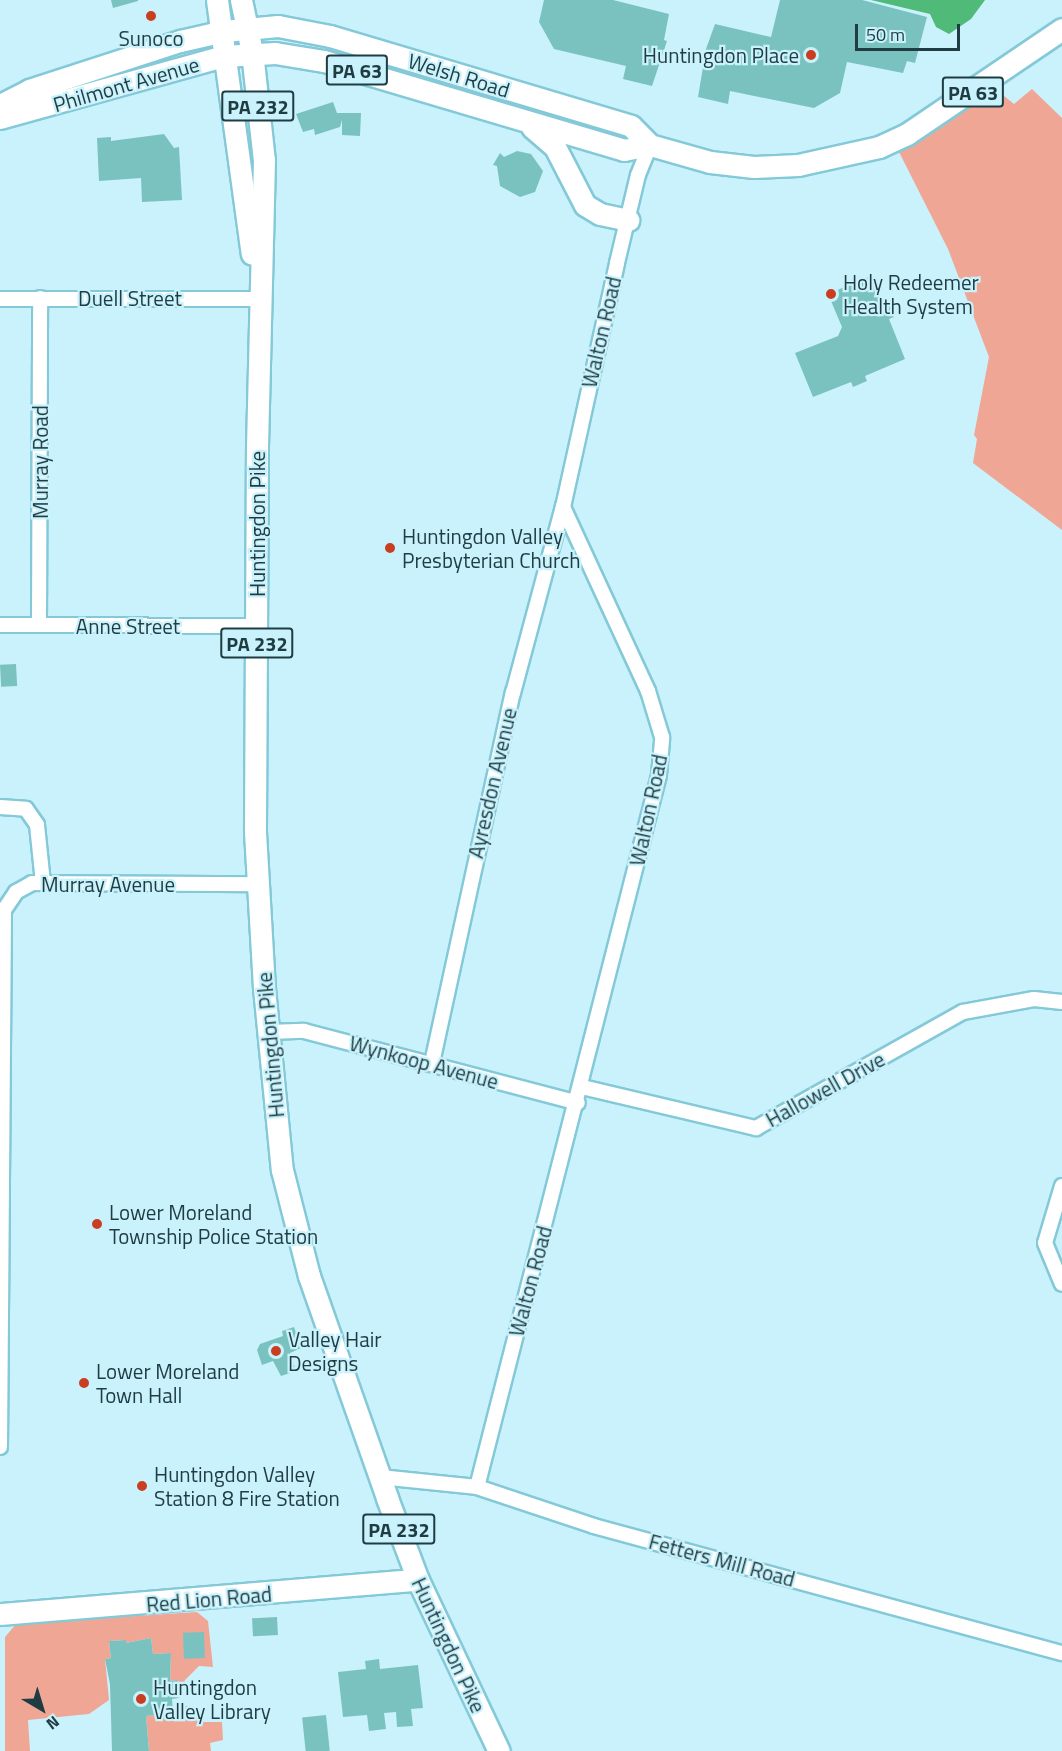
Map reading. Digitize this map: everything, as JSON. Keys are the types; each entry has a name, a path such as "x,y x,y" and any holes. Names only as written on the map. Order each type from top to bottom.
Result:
{"main road":[{"name":"Huntingdon Pike","path":"217,0 224,31 224,56 260,299"},
{"name":"Huntingdon Pike","path":"241,0 252,52 264,160 260,299 257,626 258,884 268,1032 282,1170 309,1276 418,1580 499,1751"},
{"name":"Welsh Road","path":"224,31 247,27 278,26 330,36 631,126 650,145"},
{"name":"Welsh Road","path":"252,52 295,54 324,61 624,150 650,145 710,162 754,167 836,159 879,147 948,109 1062,29"},
{"name":"Philmont Avenue","path":"0,105 29,90 224,31"},
{"name":"Philmont Avenue","path":"0,118 224,56 252,52"},
{"path":"516,118 545,135 555,147 585,205 600,214 628,220"},
{"name":"Red Lion Road","path":"0,1614 418,1580"}],"street":[{"name":"Walton Road","path":"477,1486 582,1088 659,775 662,737 648,691 563,507 628,220 650,145"},
{"name":"Murray Road","path":"39,625 40,298"},
{"name":"Duell Street","path":"0,299 260,299"},
{"name":"Ayresdon Avenue","path":"432,1063 513,693 563,507"},
{"name":"Anne Street","path":"0,625 257,626"},
{"path":"0,807 26,809 37,825 44,883"},
{"name":"Murray Avenue","path":"0,1448 2,924 4,910 16,892 32,883 258,884"},
{"name":"Hallowell Drive","path":"582,1088 756,1128 963,1012 1034,999 1062,1002"},
{"name":"Wynkoop Avenue","path":"268,1032 304,1031 578,1103"},
{"path":"1062,1186 1045,1243 1062,1284"},
{"name":"Fetters Mill Road","path":"380,1477 477,1486 594,1527 1062,1653"}],"shaded area":[{"path":"871,0 985,0 971,19 949,34 936,27 930,14"},
{"path":"993,87 1014,104 1032,89 1062,118 1062,530 973,463 977,439 974,435 989,357 948,249 899,152"},
{"path":"197,1612 208,1621 213,1667 199,1666 185,1680 179,1698 177,1680 170,1681 171,1653 153,1654 151,1638 126,1643 125,1640 109,1641 111,1658 105,1659 109,1700 89,1714 28,1720 30,1751 5,1751 5,1637 16,1624"},
{"path":"187,1706 203,1722 222,1722 223,1740 210,1743 211,1751 149,1751 146,1716 173,1713 172,1708"}],"building":[{"path":"111,0 138,0 138,1 113,8"},
{"name":"Huntingdon Place","path":"544,0 613,0 669,14 664,40 667,41 652,86 623,79 626,66 554,49 539,22"},
{"name":"Huntingdon Place","path":"780,0 862,0 927,17 915,63 907,61 903,73 847,62 840,93 814,108 730,91 728,104 698,97 706,49 715,24 771,37"},
{"path":"333,102 337,113 361,113 360,136 342,135 342,120 340,127 315,135 314,129 303,132 296,114"},
{"path":"164,134 174,148 179,147 182,200 142,202 141,178 99,181 97,138 111,137 111,141"},
{"path":"517,151 531,154 543,171 535,192 520,197 500,186 497,166 493,165 500,153 504,157"},
{"path":"871,276 883,307 889,304 894,317 889,319 905,359 865,376 867,381 853,387 851,382 813,397 795,353 838,336 842,327 828,294"},
{"path":"16,664 17,686 1,687 0,665"},
{"name":"Valley Hair Designs","path":"294,1327 301,1348 290,1353 296,1371 281,1376 273,1361 262,1365 257,1350 260,1344 283,1336 282,1331"},
{"path":"277,1617 278,1635 253,1636 252,1618"},
{"path":"204,1632 205,1658 184,1659 183,1633"},
{"path":"151,1638 153,1654 171,1653 170,1681 177,1680 179,1698 172,1699 173,1713 146,1716 149,1751 112,1751 110,1684 105,1659 111,1658 109,1641 126,1640 126,1643"},
{"path":"379,1659 380,1669 418,1665 423,1708 411,1709 413,1726 397,1727 396,1712 384,1713 386,1729 369,1731 367,1715 343,1717 338,1672 366,1669 365,1661"},
{"path":"326,1715 330,1751 306,1751 302,1718"}],"place":[{"name":"Sunoco","path":"151,16"},
{"name":"Huntingdon Place","path":"811,55"},
{"name":"Holy Redeemer Health System","path":"831,294"},
{"name":"Huntingdon Valley Presbyterian Church","path":"390,548"},
{"name":"Lower Moreland Township Police Station","path":"97,1224"},
{"name":"Valley Hair Designs","path":"276,1351"},
{"name":"Lower Moreland Town Hall","path":"84,1383"},
{"name":"Huntingdon Valley Station 8 Fire Station","path":"142,1486"},
{"name":"Huntingdon Valley Library","path":"141,1699"}]}
